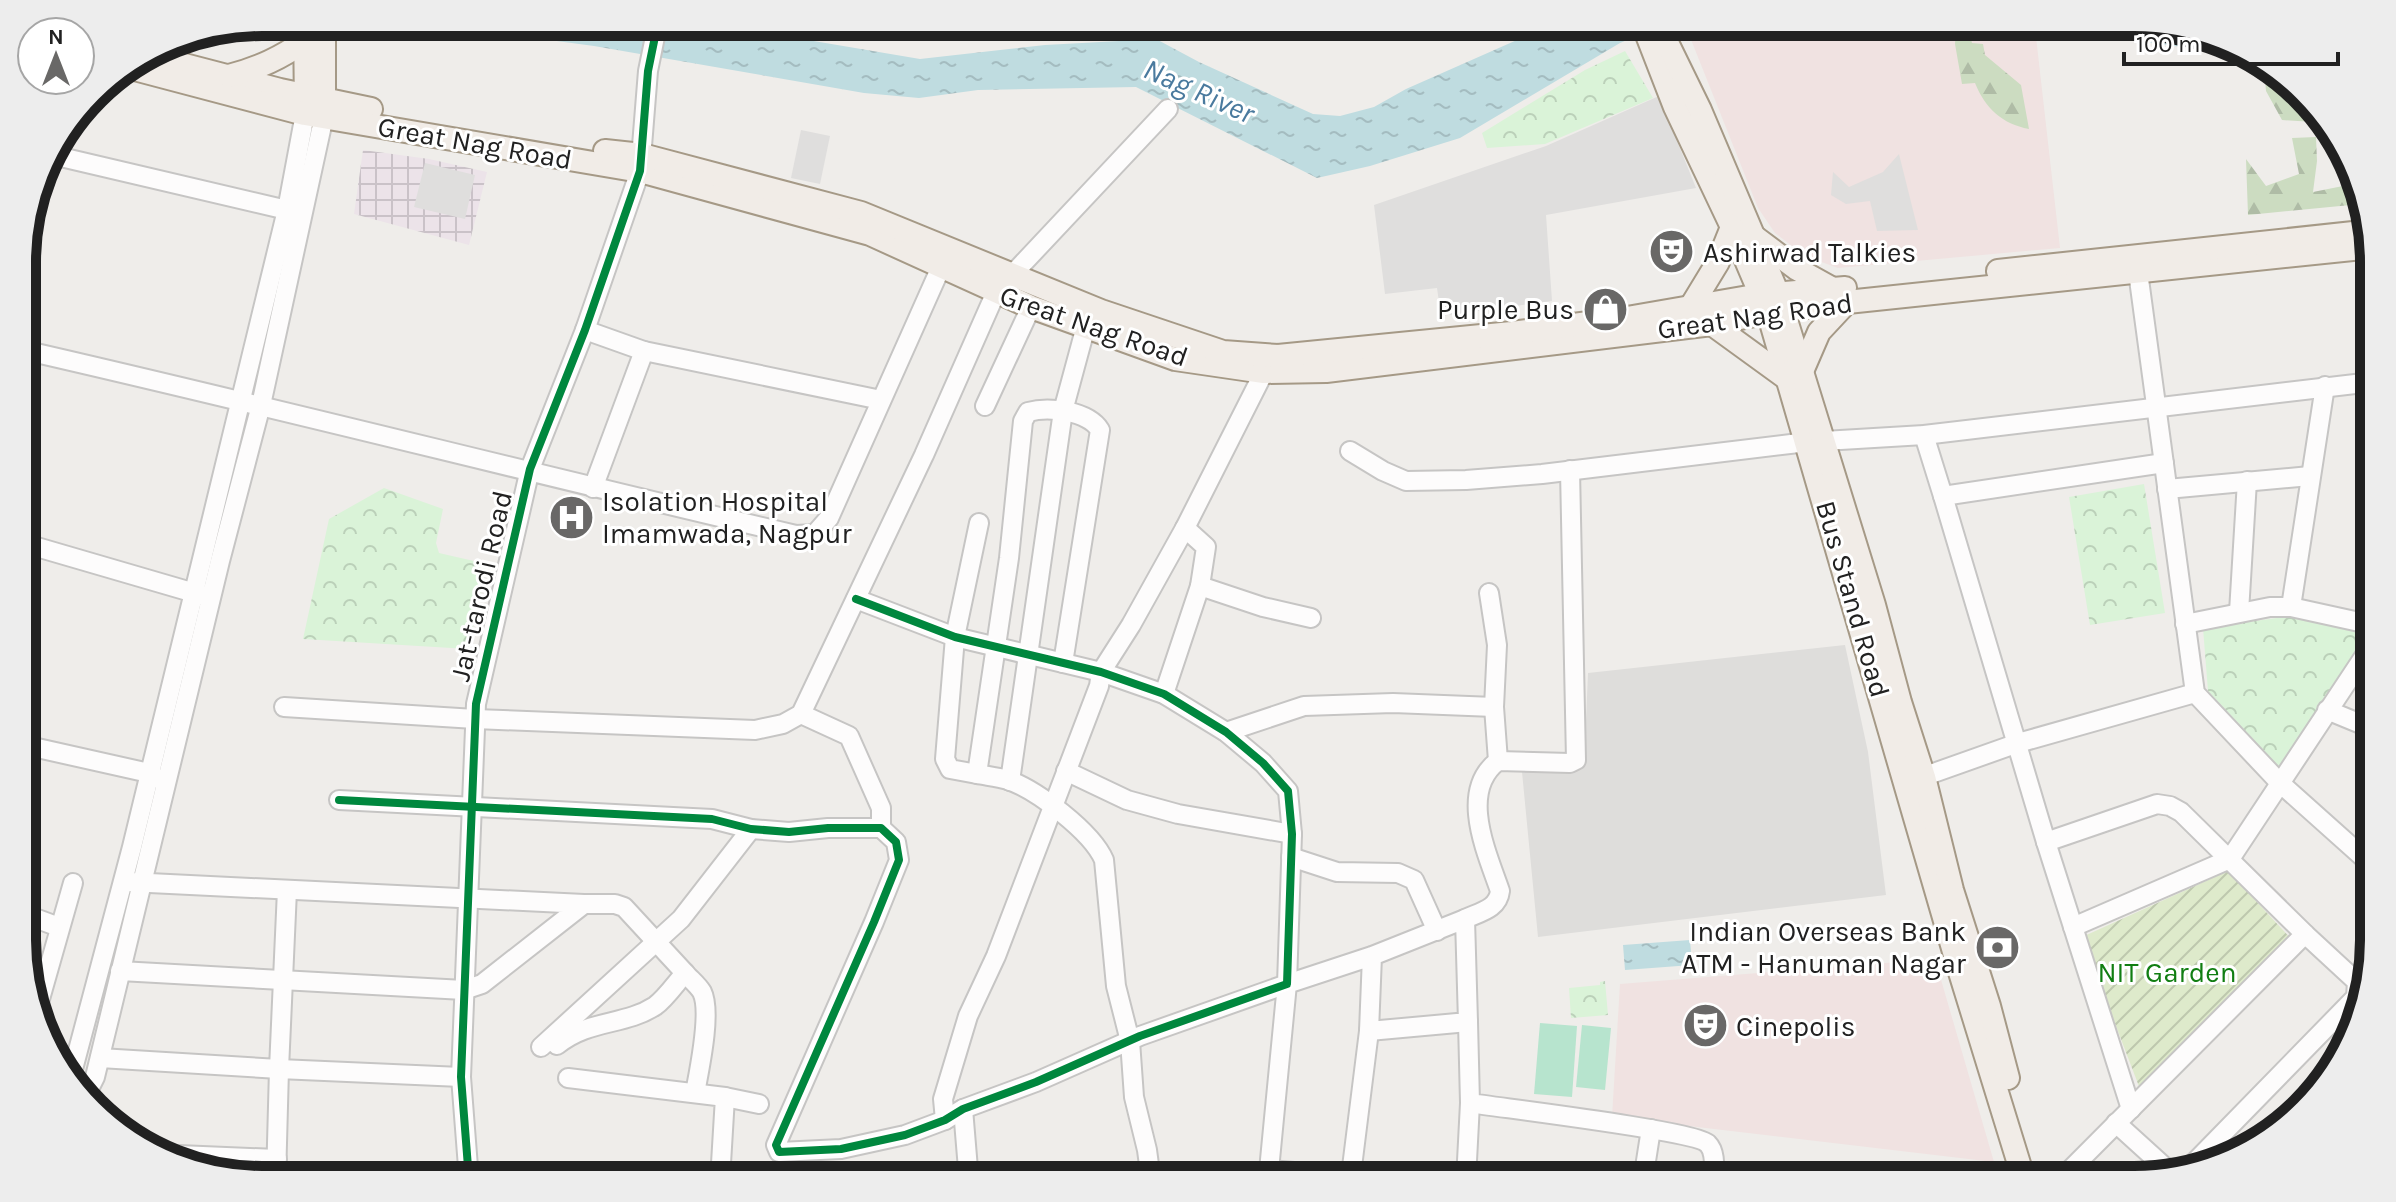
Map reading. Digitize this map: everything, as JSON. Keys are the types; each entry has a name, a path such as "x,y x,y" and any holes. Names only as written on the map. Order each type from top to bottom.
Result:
{"main road":[{"path":"228,77 264,67 284,56 305,36"},
{"path":"313,36 315,107"},
{"name":"Bus Stand Road","path":"1654,36 1675,107 1772,303 1915,780 1959,969 2020,1166"},
{"path":"1657,36 1700,110 1755,238 1772,303"},
{"name":"Great Nag Road","path":"163,59 228,77 315,107"},
{"name":"Great Nag Road","path":"142,70 315,107 641,163 861,213 1101,311 1223,352 1278,356 1512,333 1690,308 1840,296 2358,233"},
{"name":"Great Nag Road","path":"641,163 870,234 1031,307 1175,359 1264,372 1326,371 1712,324 1772,303"},
{"path":"1690,308 1718,262 1732,227"},
{"path":"1712,324 1794,373 1840,296 1755,238"},
{"name":"Great Nag Road","path":"1840,296 2138,272 2359,248"},
{"path":"1915,780 1989,1006 2033,1166"}],"street":[{"name":"Jat-tarodi Road","path":"468,1166 461,1077 475,719 530,469 585,330 641,163 648,71 655,36"},
{"path":"74,1065 165,786 240,399 315,107"},
{"path":"90,1086 120,971 149,773 261,405 315,107"},
{"path":"284,707 475,719 755,730 783,724 801,714 924,455 996,292 1168,109"},
{"path":"62,157 287,210"},
{"path":"36,353 530,469 593,488 796,535 815,534 829,518 941,267"},
{"path":"2138,272 2195,693 2280,783 2360,854"},
{"path":"985,406 1031,307"},
{"path":"1010,781 1063,411 1086,326"},
{"path":"585,330 644,351 881,400"},
{"path":"593,488 644,351"},
{"path":"945,1120 943,1099 968,1016 996,956 1054,807 1099,686 1101,672 1185,528 1264,372"},
{"path":"1350,451 1406,481 1466,480 1816,442 1924,435 2360,383"},
{"path":"2291,607 2325,386"},
{"path":"977,774 1009,558 1023,421 1028,412 1037,410 1063,411 1096,424 1100,430 1063,663"},
{"path":"1924,435 2046,842 2131,1109"},
{"path":"1943,496 2164,463"},
{"path":"339,800 712,819 751,829 789,832 881,828 896,842 899,860 776,1149 779,1152 841,1149 905,1135 1130,1041 1437,931 1493,907 1499,901 1500,891 1480,829 1478,791 1483,775 1498,761 1570,763 1576,760 1570,470"},
{"path":"2167,489 2310,476"},
{"path":"2239,612 2247,481"},
{"path":"979,523 955,637 945,759 950,769 1010,781 1054,807 1099,848 1104,860 1116,986 1130,1041 1134,1097 1149,1166"},
{"path":"1164,694 1200,586 1206,547 1185,528"},
{"path":"36,547 202,595"},
{"path":"1200,586 1263,607 1311,618"},
{"path":"1489,593 1497,645 1494,707 1498,761"},
{"path":"856,599 955,637 1101,672 1164,694 1226,732 1263,763 1288,791 1292,834 1287,984 1269,1166"},
{"path":"2185,624 2239,612 2291,607 2360,623"},
{"path":"2073,927 2230,859 2327,710 2360,648"},
{"path":"1915,780 2018,743 2195,693"},
{"path":"1226,732 1304,706 1393,703 1494,707"},
{"path":"2327,710 2360,724"},
{"path":"801,714 849,736 881,808 881,828"},
{"path":"36,748 149,773 165,786"},
{"path":"1066,771 1127,800 1178,814 1292,834"},
{"path":"2046,842 2157,804 2170,806 2181,812 2356,981"},
{"path":"685,973 656,1005 624,1019 583,1028 549,1046 574,1015 681,919 751,829"},
{"path":"1291,857 1337,872 1406,875 1414,880 1437,931"},
{"path":"132,882 624,907 701,992 705,1003 704,1040 695,1093"},
{"path":"42,990 73,883"},
{"path":"277,1166 287,890"},
{"path":"120,971 464,990 482,984 584,904"},
{"path":"36,918 59,927"},
{"path":"1465,919 1470,1103 1467,1166"},
{"path":"2074,1166 2305,934"},
{"path":"1352,1166 1369,1031 1372,956"},
{"path":"2201,1156 2351,1003"},
{"path":"1369,1031 1468,1022"},
{"path":"100,1058 461,1077"},
{"path":"568,1078 759,1104"},
{"path":"721,1166 725,1097"},
{"path":"1470,1103 1701,1139 1709,1144 1713,1166"},
{"path":"963,1109 968,1166"},
{"path":"2116,1123 2161,1164"},
{"path":"1645,1166 1651,1129"},
{"path":"197,1156 277,1159"}],"shaded area":[{"path":"1690,36 2036,36 2060,248 1838,268 1805,256 1775,233 1758,208"},
{"path":"1659,96 1696,188 1546,215 1552,301 1441,316 1437,288 1385,294 1374,205 1546,146"},
{"path":"801,130 830,136 820,184 791,178"},
{"path":"363,150 429,159 487,172 469,245 354,214"},
{"path":"1899,154 1918,230 1877,231 1870,201 1846,204 1831,195 1833,172 1849,187 1883,172"},
{"path":"425,163 475,175 465,219 414,207"},
{"path":"1845,645 1868,752 1886,895 1538,937 1522,772 1584,767 1588,673"},
{"path":"1935,959 1994,1162 1612,1117 1620,984"}],"green space":[{"path":"1956,36 1970,36 1972,43 1983,44 1985,55 2021,85 2029,129 1996,114 1975,83 1962,84"},
{"path":"1625,51 1653,98 1545,144 1487,148 1482,133 1585,70"},
{"path":"2263,76 2294,102 2311,122 2282,120 2266,91"},
{"path":"2316,137 2313,192 2346,185 2352,205 2248,215 2246,159 2266,186 2299,174 2292,138"},
{"path":"2144,484 2165,613 2090,625 2069,497"},
{"path":"384,488 443,509 436,543 439,553 487,564 468,649 303,639 329,519"},
{"path":"2291,616 2360,633 2360,652 2281,769 2208,691 2203,628"},
{"name":"NIT Garden","path":"2228,871 2295,943 2140,1089 2082,937"},
{"path":"1605,981 1608,1015 1571,1018 1569,988 1600,985"},
{"path":"1540,1023 1577,1026 1572,1097 1534,1094"},
{"path":"1582,1025 1611,1028 1605,1090 1576,1087"}],"water":[{"name":"Nag River","path":"519,36 784,36 920,59 1045,45 1156,39 1313,114 1340,116 1374,107 1406,89 1526,36 1636,36 1460,138 1370,166 1317,178 1136,87 978,90 919,98 864,93"},
{"path":"2097,36 2163,38 2208,48"},
{"path":"1690,940 1692,965 1625,970 1623,945"}],"cycle path":[{"path":"468,1166 461,1077 476,704 530,469 585,330 640,171 648,71 655,36"},
{"path":"339,800 712,819 751,829 789,832 881,828 896,842 899,860 776,1145 779,1152 841,1149 905,1135 1140,1036 1287,984 1292,834 1288,791 1263,763 1226,732 1164,694 1101,672 955,637 856,599"}],"place":[{"name":"Ashirwad Talkies","path":"1672,252"},
{"name":"Purple Bus","path":"1605,309"},
{"name":"Isolation Hospital Imamwada, Nagpur","path":"571,517"},
{"name":"Indian Overseas Bank ATM - Hanuman Nagar","path":"1997,947"},
{"name":"Cinepolis","path":"1705,1026"}]}
